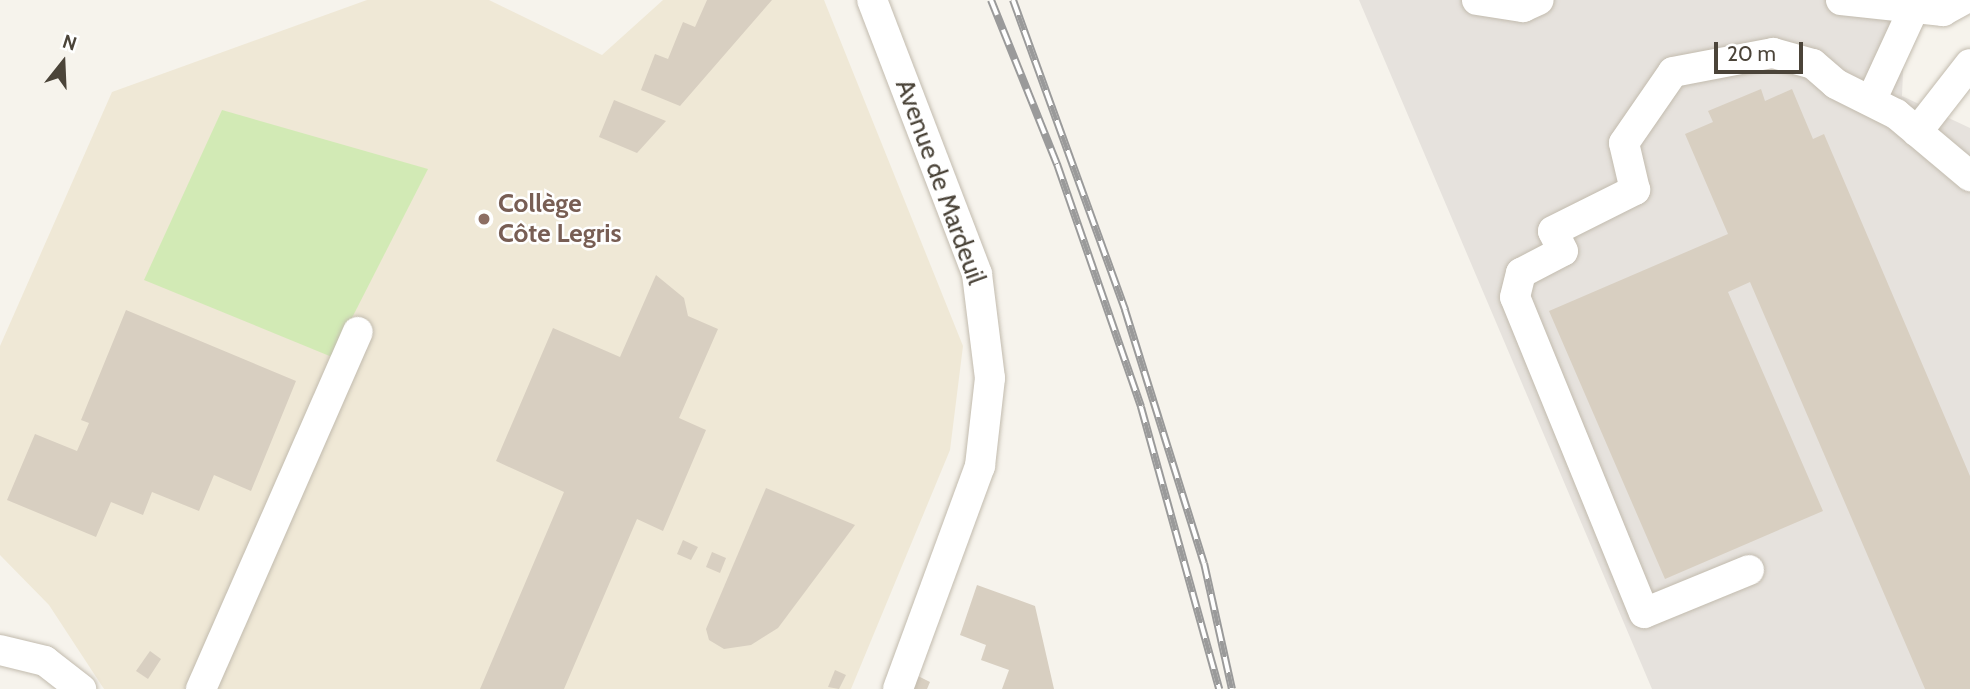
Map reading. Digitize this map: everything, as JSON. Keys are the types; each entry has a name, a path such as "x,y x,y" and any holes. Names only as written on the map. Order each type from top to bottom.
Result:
{"street":[{"name":"Avenue de Mardeuil","path":"872,0 977,274 990,378 980,466 898,689"},
{"path":"1477,0 1523,7 1539,0"},
{"path":"1841,0 1943,11 1963,0"},
{"path":"1871,102 1914,8"},
{"path":"1749,570 1644,613 1515,297 1521,273 1563,251 1553,231 1635,190 1624,143 1673,72 1773,53 1813,64 1917,132 1970,176"},
{"path":"1917,132 1970,64"},
{"path":"201,689 358,332"},
{"path":"0,650 45,661 81,689"}],"shaded area":[{"name":"Collège Côte Legris","path":"367,0 489,0 602,55 663,0 824,0 963,346 950,450 851,689 104,689 49,605 0,555 0,346 112,92"},
{"path":"1359,0 1906,0 1902,96 1970,128 1970,689 1652,689"}],"green space":[{"path":"222,110 428,169 332,357 144,280"}],"building":[{"path":"707,0 772,0 680,106 641,90 655,54 668,59 683,22 695,27"},
{"path":"1761,89 1765,101 1792,89 1813,139 1824,134 1970,476 1970,689 1925,689 1750,282 1728,292 1823,511 1665,579 1549,311 1728,234 1685,134 1713,122 1708,111"},
{"path":"614,100 666,121 637,153 599,137"},
{"path":"656,275 684,298 688,316 718,329 679,418 706,430 663,531 637,519 564,689 480,689 564,492 496,461 553,328 620,357"},
{"path":"126,310 296,381 251,491 214,475 199,511 152,492 143,515 111,502 96,537 7,500 35,434 77,451 89,423 81,420"},
{"path":"766,488 855,525 778,628 751,645 724,649 709,640 706,629"},
{"path":"683,540 698,547 691,560 677,554"},
{"path":"712,552 726,558 720,573 706,567"},
{"path":"977,585 1035,606 1054,689 1002,689 1009,670 981,660 986,645 960,635"},
{"path":"150,651 161,659 148,679 136,671"},
{"path":"835,670 846,675 839,689 828,687"},
{"path":"918,676 930,682 927,689 912,689"}],"railway":[{"path":"991,0 1057,164 1141,407 1219,689"},
{"path":"1013,0 1125,310 1204,563 1232,689"}],"place":[{"name":"Collège Côte Legris","path":"484,219"}]}
